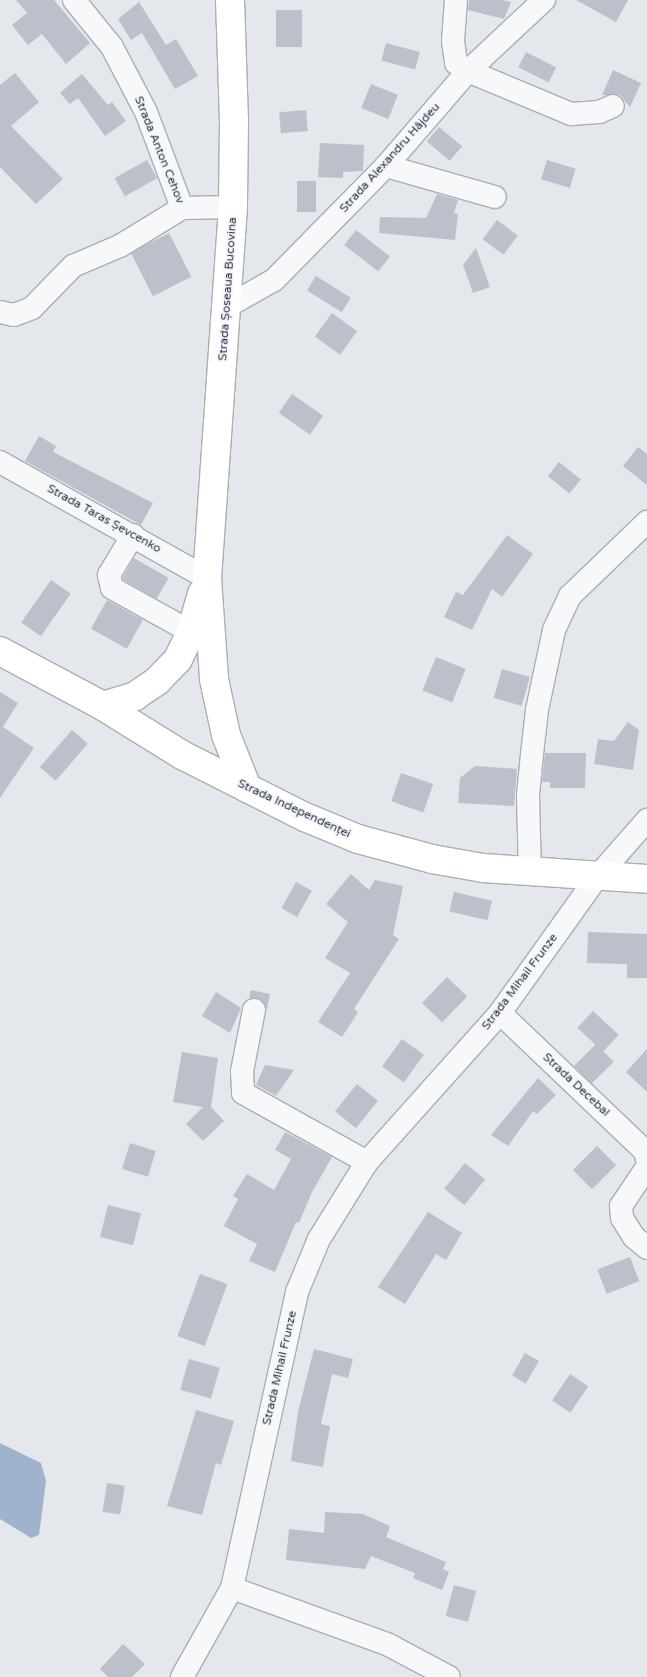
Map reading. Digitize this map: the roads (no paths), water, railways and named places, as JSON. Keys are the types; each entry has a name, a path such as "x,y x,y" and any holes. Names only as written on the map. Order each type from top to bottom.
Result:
{"main road":[{"name":"Strada Șoseaua Bucovina","path":"230,0 234,121 233,207 228,306 207,578 214,680 226,735 247,788"},
{"name":"Strada Șoseaua Bucovina","path":"103,706 135,696 157,681 178,659 191,632 207,578"},
{"name":"Strada Independenței","path":"0,651 103,706 182,755 247,788 358,839 432,859 530,874 647,879"}],"street":[{"name":"Strada Anton Cehov","path":"74,0 112,47 138,96 182,208 233,207"},
{"path":"456,0 452,41 456,63 468,71 571,114 599,112 613,106"},
{"name":"Strada Alexandru Hâjdeu","path":"228,306 274,280 386,166 468,71 544,0"},
{"path":"386,166 495,197"},
{"path":"0,312 14,315 32,308 73,266 120,246 182,208"},
{"name":"Strada Taras Șevcenko","path":"0,462 207,578"},
{"path":"530,874 528,795 536,710 554,630 570,596 647,522"},
{"path":"133,535 109,575 112,588 191,632"},
{"name":"Strada Mihail Frunze","path":"182,1677 232,1588 297,1292 319,1239 367,1162 500,1013 597,877 647,820"},
{"path":"254,1010 242,1071 243,1093 367,1162"},
{"name":"Strada Decebal","path":"500,1013 645,1151 647,1159"},
{"path":"647,1167 621,1206 622,1218 634,1237 647,1248"},
{"path":"232,1588 387,1644 449,1677"}],"water":[{"path":"0,1443 41,1463 46,1481 39,1535 31,1538 0,1519"}]}
